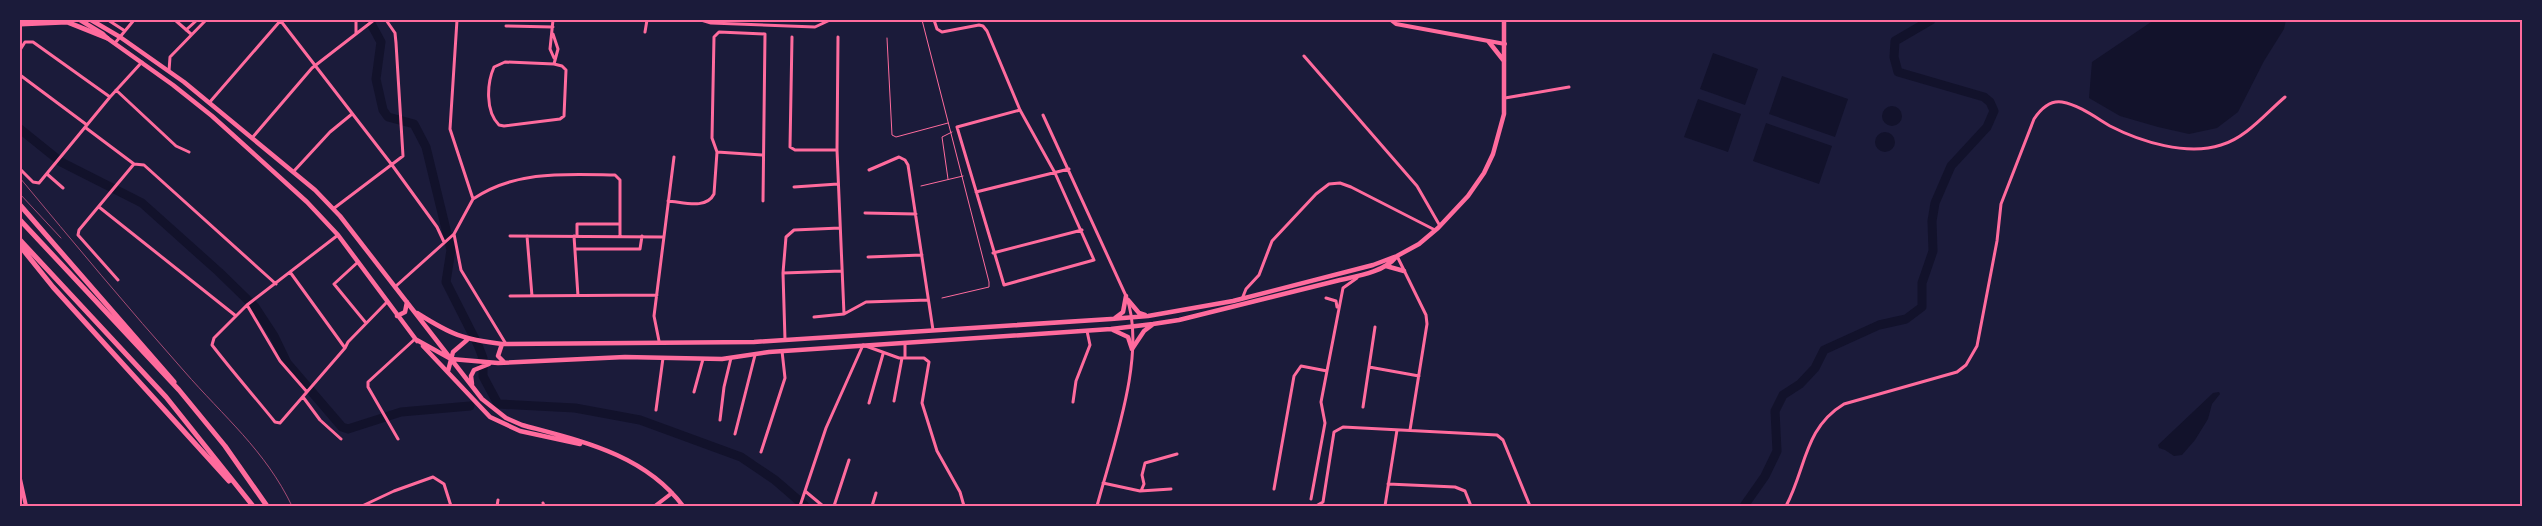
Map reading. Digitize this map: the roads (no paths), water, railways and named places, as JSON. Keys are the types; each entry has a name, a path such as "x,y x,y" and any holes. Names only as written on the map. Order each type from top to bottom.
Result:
{"highway":[{"path":"20,24 67,22 106,38"},
{"path":"20,205 172,377 179,390"},
{"path":"20,220 179,390 225,446 266,506"},
{"path":"20,240 166,396 253,506"},
{"path":"20,246 53,286 253,506"}],"main road":[{"path":"80,20 142,62 230,132 307,202 338,235 415,339 448,371 482,410 505,425 520,431 598,447"},
{"path":"91,20 169,70 294,172 333,208 407,300 482,399 506,418 522,425 598,447 629,460 672,493 683,506"},
{"path":"415,339 451,358 488,363 625,357 731,358 782,351 1111,330 1179,320 1365,274 1385,266 1440,226 1468,196 1491,160 1500,132 1505,98 1506,45 1504,20"},
{"path":"1489,42 1505,62"},
{"path":"417,313 445,331 467,340 504,344 659,341 754,342 1148,316 1242,298 1337,275 1397,256"},
{"path":"1385,266 1397,267 1404,271"},
{"path":"1127,298 1139,313 1148,316"},
{"path":"1112,319 1123,312 1127,298"},
{"path":"398,316 407,309 407,300"},
{"path":"1132,349 1144,331 1154,324"},
{"path":"1111,330 1128,337 1132,349"},
{"path":"448,371 453,352 467,340"},
{"path":"504,344 498,356 505,363"},
{"path":"472,387 471,376 474,370 488,363"}],"street":[{"path":"108,20 125,32"},
{"path":"115,43 134,20"},
{"path":"175,20 192,34"},
{"path":"186,30 197,20"},
{"path":"169,70 170,57 206,20"},
{"path":"209,103 281,20 392,165 437,226 445,241"},
{"path":"356,20 356,34"},
{"path":"252,138 316,64 374,20"},
{"path":"333,208 403,156 395,33 386,20"},
{"path":"456,20 450,129 473,198"},
{"path":"553,20 550,49 554,58"},
{"path":"645,32 647,20"},
{"path":"701,20 711,23 815,27 830,20"},
{"path":"934,20 937,30 942,32 983,26 1020,110 1055,173 1094,260 1004,285 957,126 1020,110"},
{"path":"1391,20 1396,24 1506,45"},
{"path":"506,26 553,27"},
{"path":"668,201 705,204 711,201 714,194 717,152 712,138 715,33 765,34 762,155 763,201"},
{"path":"553,34 558,48 554,64"},
{"path":"838,36 837,150 844,314"},
{"path":"792,37 790,147 795,150 837,150"},
{"path":"20,50 25,42 32,42 110,97"},
{"path":"1304,56 1417,186 1440,226"},
{"path":"20,169 36,183 39,183 110,97 142,62"},
{"path":"505,62 554,64 562,66 566,70 564,116 560,119 499,125 490,106 489,80 494,67 505,62"},
{"path":"20,75 134,164 144,165 276,284"},
{"path":"1505,98 1569,87"},
{"path":"116,90 176,146 189,152"},
{"path":"1786,506 1816,429 1831,412 1844,404 1957,372 1972,357 1977,346 1992,271 2005,190 2034,119 2041,109 2060,102 2075,106 2112,127 2132,135 2173,146 2204,149 2222,145 2240,136 2285,97"},
{"path":"294,172 330,132 352,114"},
{"path":"1043,114 1127,298 1134,326 1123,405 1097,506"},
{"path":"717,152 762,155"},
{"path":"869,170 899,157 905,160 916,214 933,331"},
{"path":"659,341 654,316 674,158"},
{"path":"118,280 78,235 79,230 114,191 134,164"},
{"path":"976,192 1069,169"},
{"path":"47,174 63,188"},
{"path":"396,286 454,234 473,198 490,188 518,178 555,174 619,177 620,236"},
{"path":"1242,298 1246,289 1259,275 1272,241 1316,194 1330,184 1340,183 1351,187 1435,230"},
{"path":"794,187 838,184"},
{"path":"99,207 236,316"},
{"path":"865,213 916,214"},
{"path":"578,296 575,249 577,224 620,224"},
{"path":"785,340 783,273 786,237 790,232 840,228"},
{"path":"993,253 1082,230"},
{"path":"454,234 461,270 504,344"},
{"path":"338,235 236,316 214,338 212,344 275,422 278,423 303,397 366,323 387,302"},
{"path":"510,236 664,237"},
{"path":"527,236 532,296"},
{"path":"575,249 640,249 642,236"},
{"path":"868,257 922,255"},
{"path":"1397,256 1426,315 1427,324 1410,430"},
{"path":"358,262 334,284 366,323"},
{"path":"290,272 345,348"},
{"path":"783,273 842,272"},
{"path":"1310,498 1325,423 1321,402 1342,288 1348,282 1365,274"},
{"path":"510,296 657,295"},
{"path":"1326,298 1336,300 1337,313"},
{"path":"814,316 844,314 866,302 928,300"},
{"path":"248,306 280,361 308,391"},
{"path":"1363,407 1375,327"},
{"path":"1073,402 1076,381 1090,345 1087,331"},
{"path":"398,439 368,387 368,382 415,339"},
{"path":"894,401 905,343"},
{"path":"800,506 826,428 863,346 883,354 903,358 924,358 929,362 922,403 937,451 960,492 964,506"},
{"path":"761,452 784,378 782,351"},
{"path":"869,403 883,354"},
{"path":"735,434 755,355"},
{"path":"656,410 663,358"},
{"path":"720,420 731,358"},
{"path":"694,392 703,359"},
{"path":"1274,489 1294,376 1301,366 1327,371"},
{"path":"1369,367 1419,376"},
{"path":"303,397 320,420 341,439"},
{"path":"1316,506 1322,502 1334,432 1342,427 1498,435 1503,440 1530,506"},
{"path":"1385,506 1397,430"},
{"path":"1140,491 1144,484 1142,475 1145,463 1177,454"},
{"path":"834,506 850,460"},
{"path":"362,506 394,491 433,477 444,484 451,506"},
{"path":"20,479 26,506"},
{"path":"1103,483 1140,491 1171,489"},
{"path":"1388,484 1455,487 1465,491 1471,506"},
{"path":"655,506 672,493"},
{"path":"805,493 823,506"},
{"path":"872,506 876,493"},
{"path":"497,506 498,500"}],"lane":[{"path":"922,20 971,207 989,287 942,298"},
{"path":"887,38 892,135 896,137 949,123"},
{"path":"951,128 957,126"},
{"path":"948,179 942,138 952,132"},
{"path":"921,186 963,176"}],"waterway":[{"path":"369,20 381,42 376,79 383,110 388,117 414,124 426,147 451,250 446,282 478,345 483,358 483,376 498,404 575,408 640,420 741,457 775,480 805,506"},
{"path":"1744,506 1765,476 1777,451 1775,411 1783,395 1800,384 1815,368 1824,350 1879,325 1906,319 1922,307 1922,283 1933,251 1932,221 1935,203 1951,166 1987,127 1994,111 1990,102 1984,97 1898,72 1894,57 1895,41 1931,20"},
{"path":"20,129 61,162 142,203 219,272 255,307 274,336 287,363 342,427 348,429 401,412 470,406"}],"railway":[{"path":"20,178 142,323 257,451 292,506"},
{"path":"20,194 61,238"}]}
